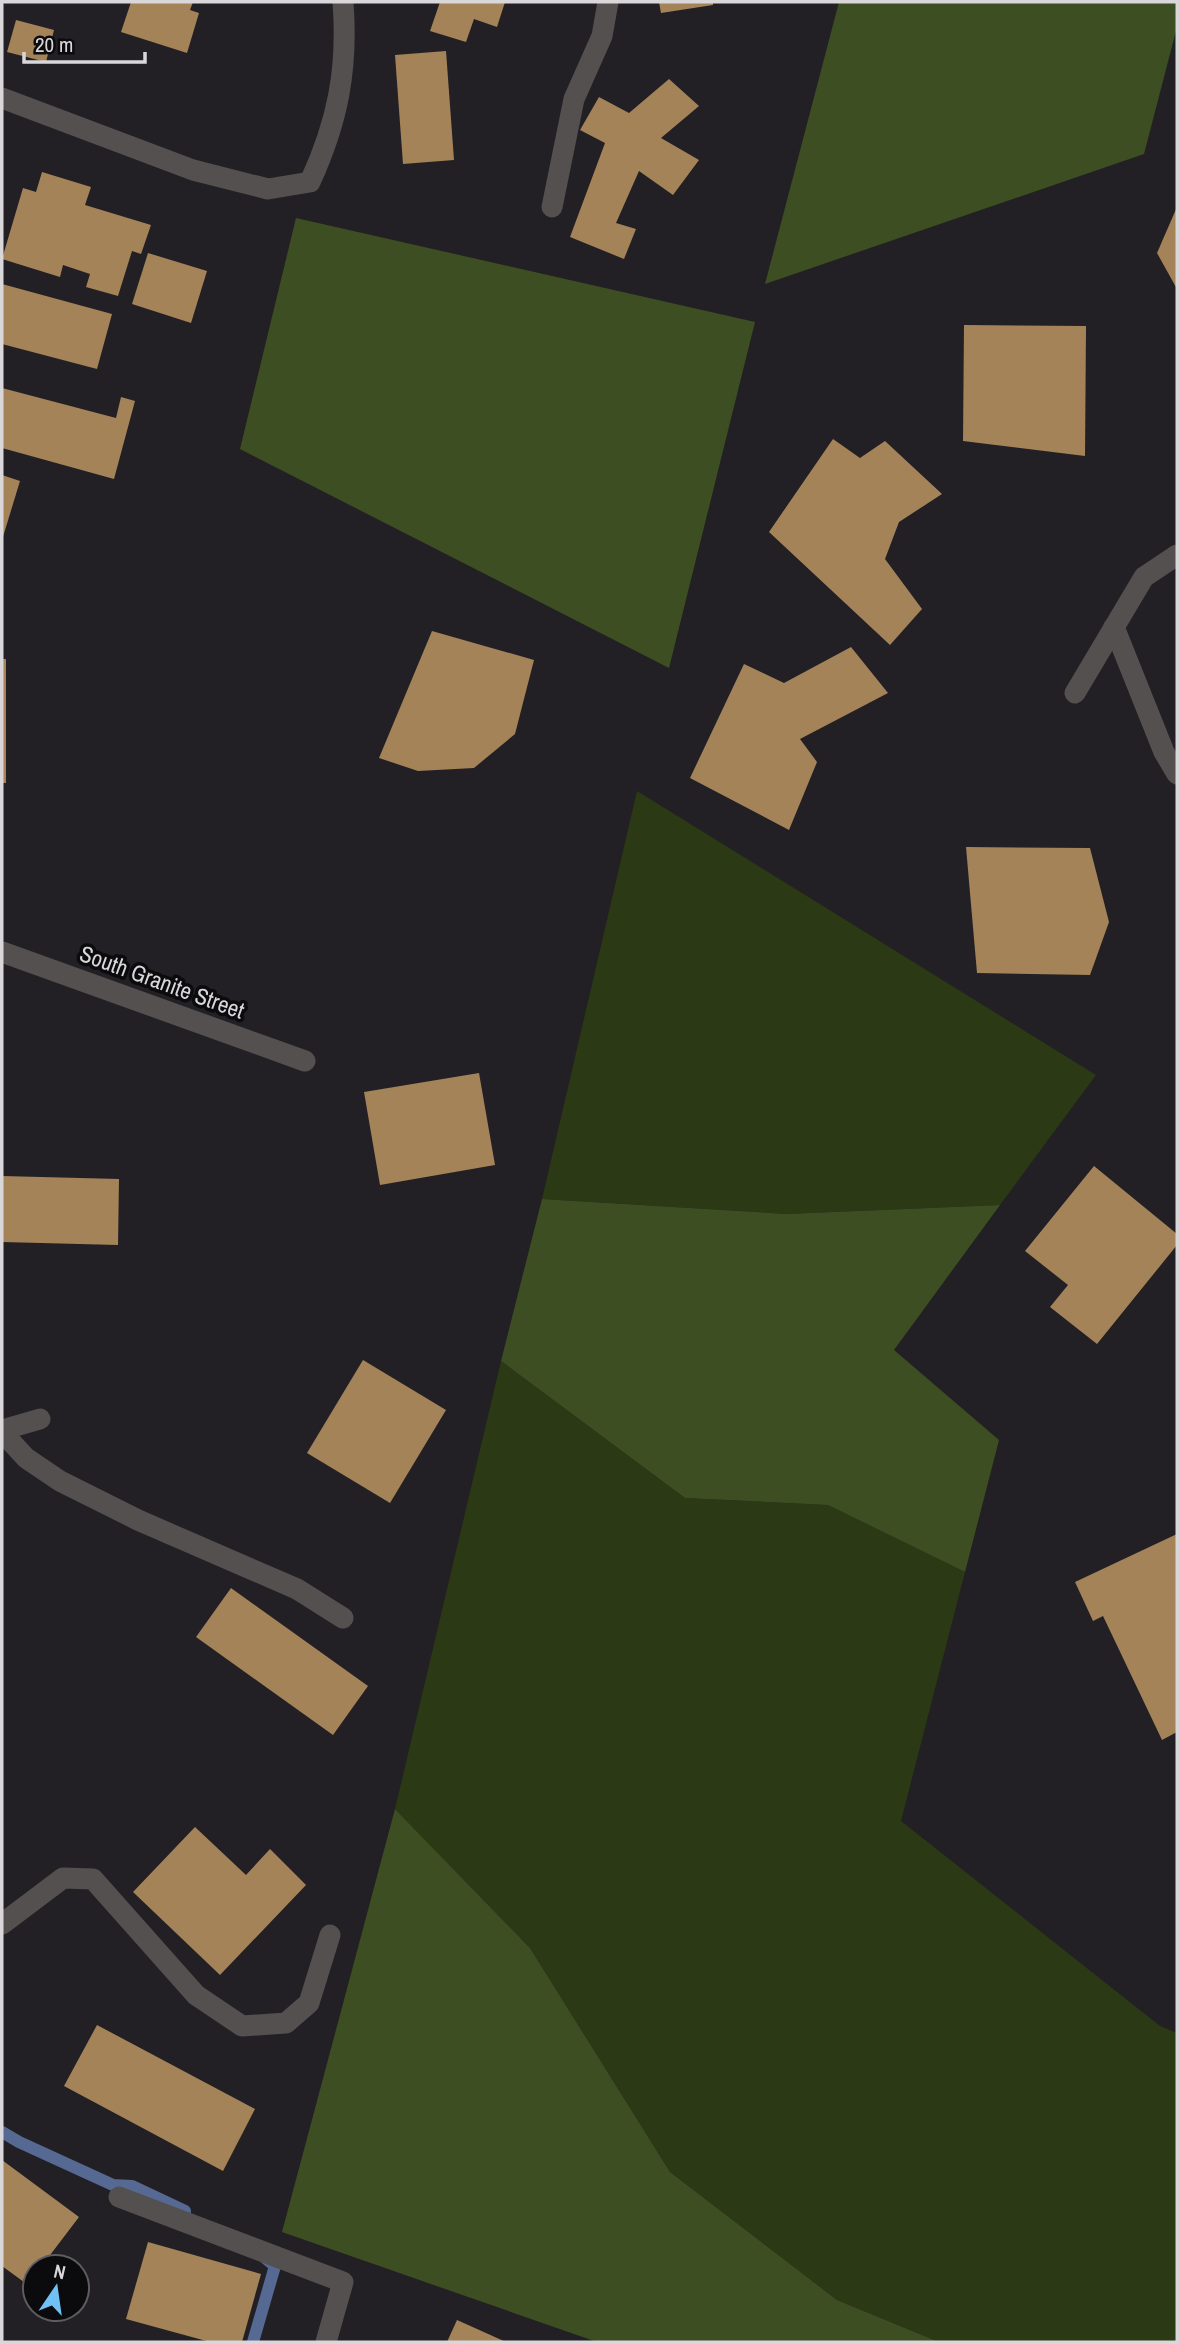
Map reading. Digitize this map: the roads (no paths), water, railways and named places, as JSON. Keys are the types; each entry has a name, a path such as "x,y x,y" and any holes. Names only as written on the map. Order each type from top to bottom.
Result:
{"street":[{"path":"2,98 193,170 268,189 310,182 327,144 343,82 343,2"},
{"path":"552,207 574,99 601,36 608,2"},
{"path":"1075,693 1144,577 1177,555"},
{"path":"1114,627 1164,752 1177,774"},
{"name":"South Granite Street","path":"2,952 305,1061"},
{"path":"40,1419 2,1431 26,1458 60,1481 138,1520 297,1589 343,1618"},
{"path":"2,1924 63,1878 93,1879 196,1995 242,2026 286,2023 309,2003 330,1935"},
{"path":"120,2197 343,2282 326,2342"}],"waterway":[{"path":"2,2132 113,2185 132,2186 185,2211"},
{"path":"253,2342 275,2266 264,2257"}]}
